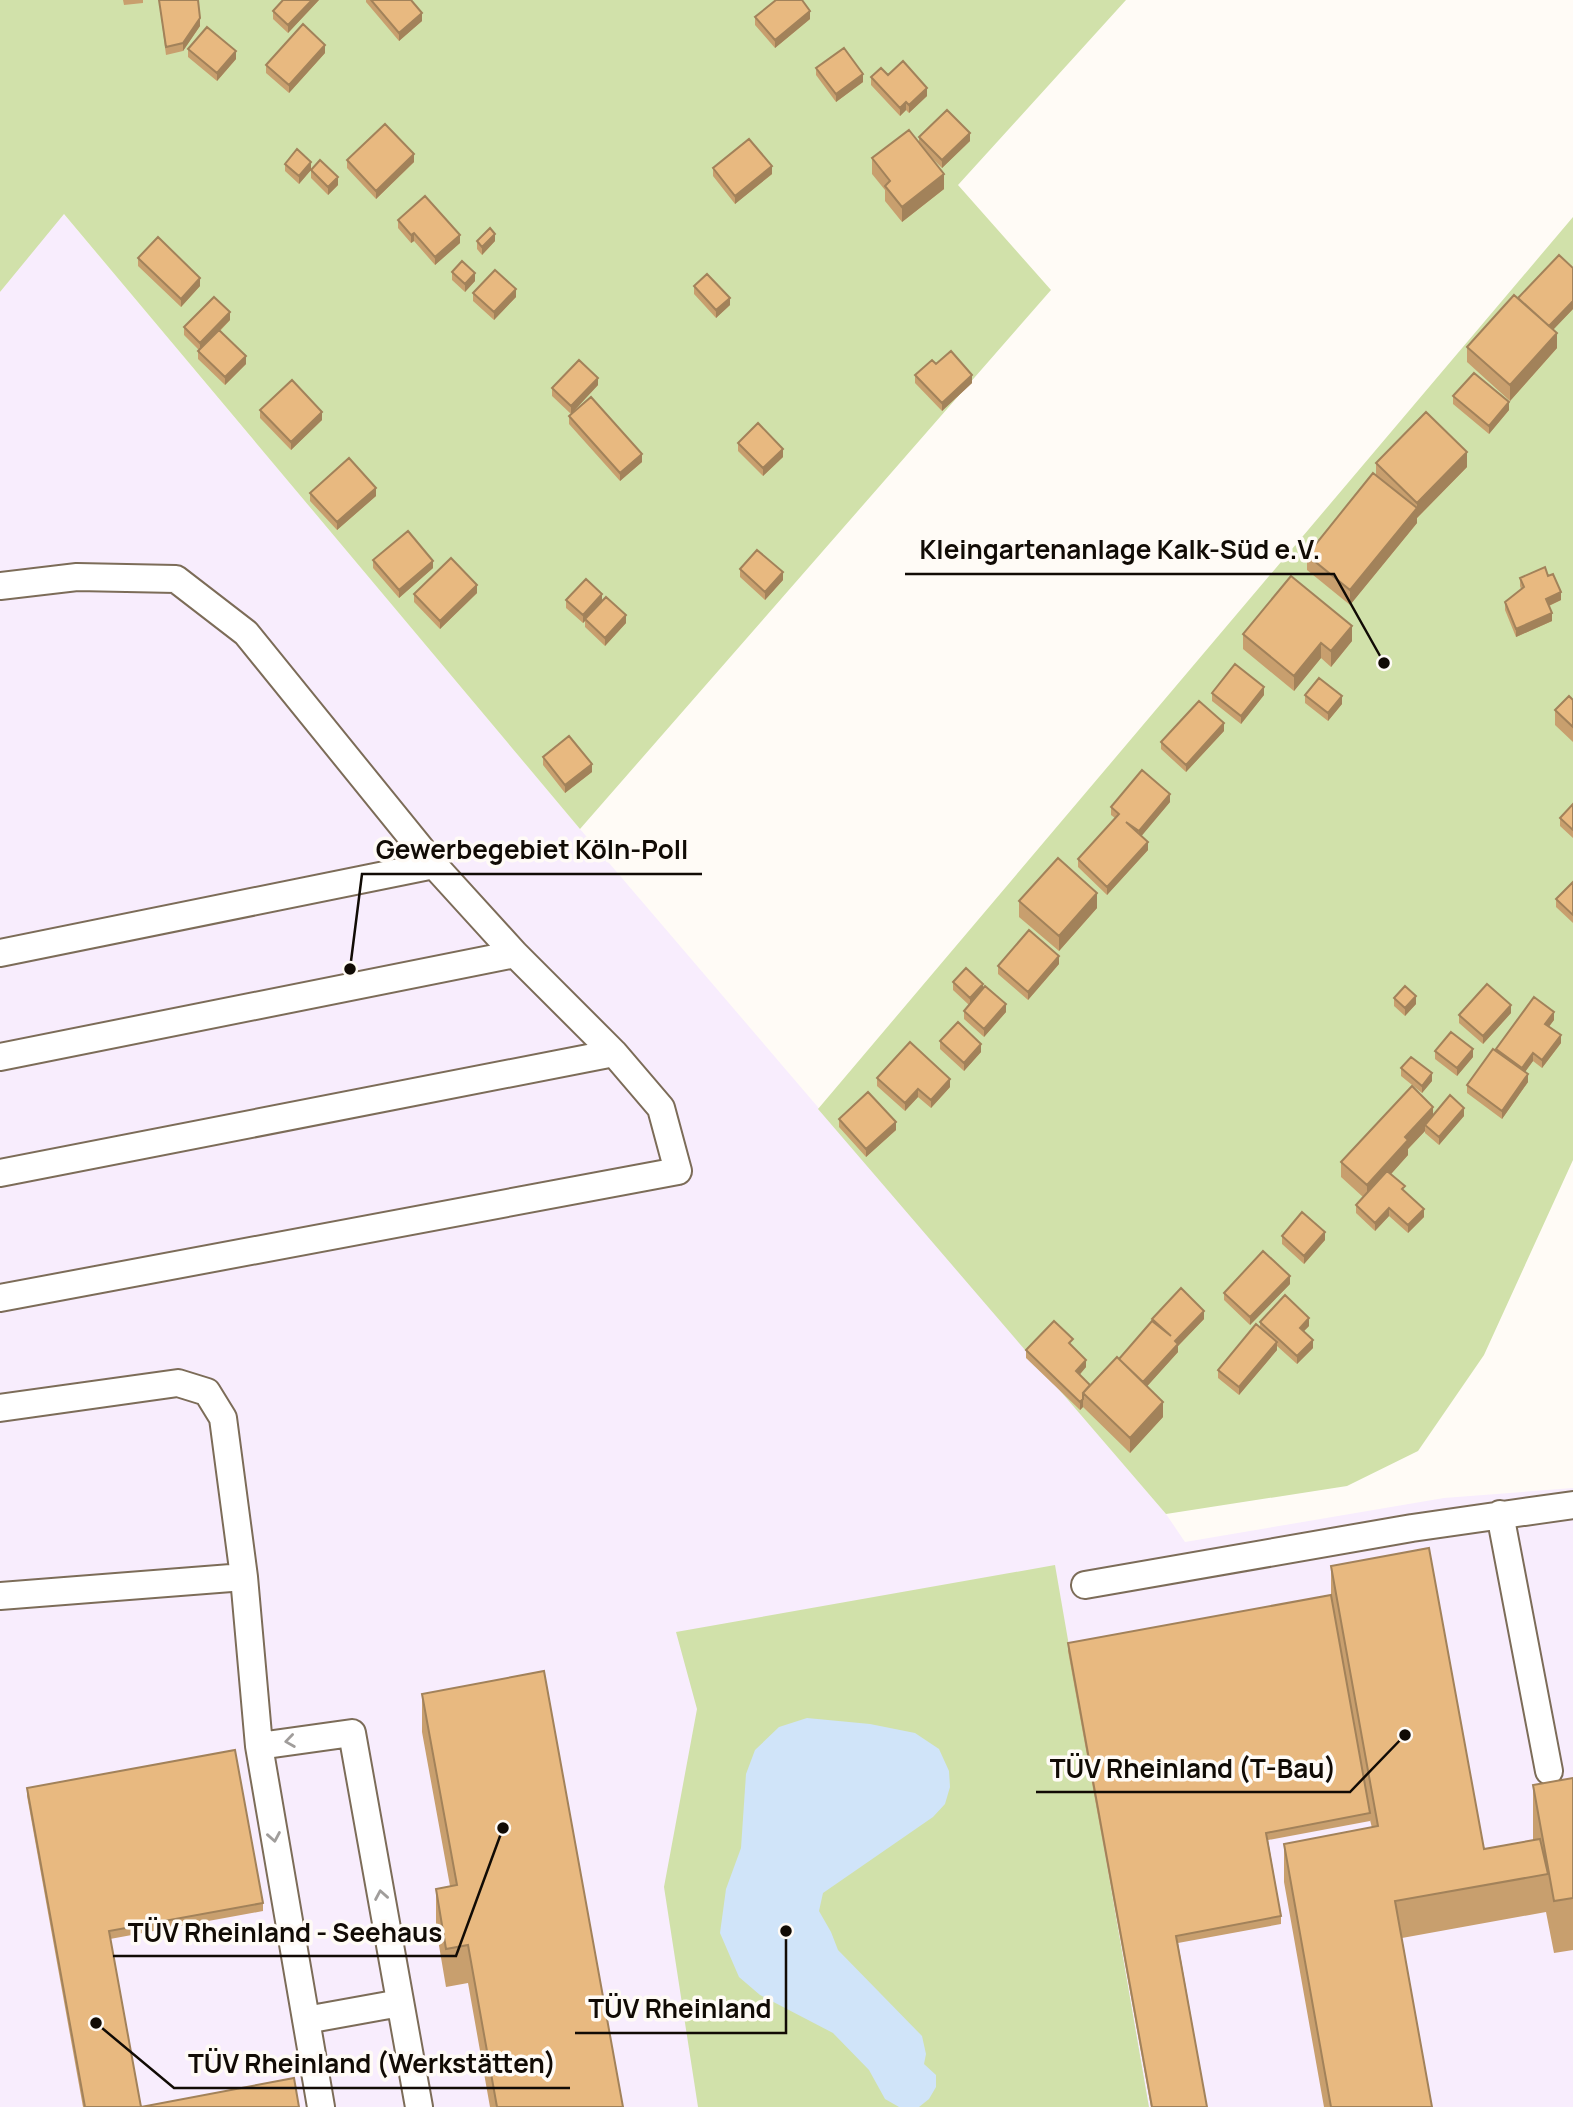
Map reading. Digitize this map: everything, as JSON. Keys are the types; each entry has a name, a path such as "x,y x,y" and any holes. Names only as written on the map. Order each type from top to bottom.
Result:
{"lane":[{"path":"0,586 77,577 176,579 246,633 434,865 516,954 614,1053 662,1108 678,1171 0,1298"},
{"path":"0,953 434,865"},
{"path":"0,1057 516,954"},
{"path":"0,1173 614,1053"},
{"path":"0,1408 178,1383 207,1392 223,1418 244,1577 259,1746 321,2107"},
{"path":"1085,1585 1500,1514 1573,1505"},
{"path":"1500,1514 1549,1771"},
{"path":"0,1597 244,1577"},
{"path":"259,1746 352,1733 419,2107"},
{"path":"306,2020 400,2003"}],"shaded area":[{"path":"63,213 580,829 1166,1514 1185,1542 1444,1498 1573,1488 1573,2107 0,2107 0,292"}],"green space":[{"path":"0,0 1126,0 958,185 1051,290 580,829 64,214 0,292"},
{"path":"1573,217 1573,1160 1484,1355 1418,1451 1347,1486 1166,1514 818,1109"},
{"path":"1055,1565 1149,2107 698,2107 664,1887 697,1709 676,1632"}],"water":[{"path":"807,1718 870,1724 915,1733 939,1749 949,1771 950,1787 945,1804 933,1817 823,1893 819,1911 838,1950 922,2036 926,2054 924,2064 936,2075 936,2087 929,2099 919,2107 899,2107 885,2099 869,2070 833,2033 760,1995 739,1977 720,1933 726,1889 741,1848 746,1774 755,1750 779,1727"}],"building":[{"path":"159,0 198,0 200,18 183,43 166,47"},
{"path":"283,0 312,0 288,25 273,11"},
{"path":"371,0 411,0 422,13 399,33"},
{"path":"776,0 802,0 810,11 775,40 755,17"},
{"path":"303,24 325,45 289,85 266,65"},
{"path":"207,27 236,51 217,73 188,49"},
{"path":"844,48 863,74 836,94 816,68"},
{"path":"903,61 927,88 909,105 906,102 900,108 871,77 881,68 888,75"},
{"path":"947,110 970,133 942,160 919,137"},
{"path":"385,124 414,154 376,191 347,160"},
{"path":"909,130 944,174 902,207 885,186 890,181 872,158"},
{"path":"749,139 772,166 735,196 713,168"},
{"path":"297,149 311,162 299,176 285,164"},
{"path":"320,160 338,177 328,187 311,170"},
{"path":"425,196 460,235 435,257 414,233 411,235 398,220"},
{"path":"490,228 495,234 482,247 477,241"},
{"path":"158,237 200,278 181,299 138,258"},
{"path":"1559,255 1573,268 1573,301 1549,326 1518,298"},
{"path":"462,261 475,273 465,284 452,272"},
{"path":"495,270 516,289 494,312 473,293"},
{"path":"707,274 730,298 716,310 694,286"},
{"path":"1514,295 1557,333 1510,385 1467,347"},
{"path":"214,297 230,312 200,343 184,327"},
{"path":"219,330 246,356 225,377 198,351"},
{"path":"951,351 972,375 942,403 915,375 932,360 936,364"},
{"path":"579,360 598,378 571,406 552,388"},
{"path":"1474,373 1509,402 1489,426 1453,396"},
{"path":"292,380 322,412 291,442 260,410"},
{"path":"591,397 642,454 620,473 569,416"},
{"path":"1426,412 1467,452 1417,503 1376,463"},
{"path":"758,423 783,449 763,468 738,443"},
{"path":"349,458 376,488 337,522 310,493"},
{"path":"1373,473 1417,508 1350,590 1307,555"},
{"path":"408,531 433,561 399,590 373,560"},
{"path":"757,550 783,572 765,592 740,569"},
{"path":"451,558 477,585 440,621 414,594"},
{"path":"1545,567 1548,576 1553,574 1561,592 1546,599 1552,613 1516,629 1505,602 1524,587 1520,578"},
{"path":"1291,576 1352,626 1331,651 1321,643 1294,676 1243,634"},
{"path":"586,579 602,594 583,615 566,600"},
{"path":"606,597 626,615 605,638 585,619"},
{"path":"1235,664 1264,687 1241,716 1212,693"},
{"path":"1319,678 1342,696 1328,713 1305,695"},
{"path":"1569,696 1573,700 1573,727 1555,710"},
{"path":"1199,701 1224,723 1186,765 1161,742"},
{"path":"569,736 592,764 565,785 543,757"},
{"path":"1142,770 1170,794 1139,831 1126,822 1148,842 1107,887 1078,859 1119,814 1111,807"},
{"path":"1573,804 1573,830 1560,818"},
{"path":"1058,858 1097,893 1059,936 1019,901"},
{"path":"1573,882 1573,915 1556,899"},
{"path":"1029,930 1059,956 1028,992 998,966"},
{"path":"966,968 983,984 970,998 953,982"},
{"path":"1487,984 1511,1005 1483,1036 1459,1015"},
{"path":"985,986 1006,1004 984,1029 964,1011"},
{"path":"1405,986 1416,996 1405,1008 1394,998"},
{"path":"1534,997 1554,1012 1545,1024 1561,1035 1542,1060 1533,1053 1522,1068 1496,1049"},
{"path":"958,1022 981,1044 964,1063 940,1041"},
{"path":"1451,1032 1473,1049 1457,1068 1435,1051"},
{"path":"910,1042 950,1079 931,1100 918,1089 905,1103 877,1078"},
{"path":"1493,1049 1528,1074 1502,1111 1467,1085"},
{"path":"1411,1057 1432,1073 1422,1086 1401,1068"},
{"path":"1412,1086 1433,1107 1405,1137 1408,1140 1367,1185 1341,1162"},
{"path":"868,1092 896,1122 866,1149 839,1119"},
{"path":"1450,1095 1464,1108 1439,1137 1425,1125"},
{"path":"1387,1171 1405,1186 1402,1189 1424,1209 1408,1225 1389,1208 1375,1223 1356,1205"},
{"path":"1302,1212 1325,1232 1304,1256 1282,1236"},
{"path":"1263,1251 1290,1276 1250,1317 1224,1293"},
{"path":"1181,1288 1204,1311 1175,1341 1178,1344 1143,1382 1119,1359 1152,1321 1171,1336 1152,1319"},
{"path":"1285,1295 1309,1318 1300,1328 1313,1340 1297,1356 1260,1322"},
{"path":"1054,1321 1073,1339 1069,1343 1086,1360 1076,1371 1090,1385 1080,1402 1026,1350"},
{"path":"1256,1324 1277,1342 1239,1387 1218,1370"},
{"path":"1117,1357 1163,1402 1130,1438 1083,1393"},
{"path":"1429,1548 1484,1849 1540,1839 1548,1874 1395,1901 1432,2107 1331,2107 1284,1844 1378,1826 1331,1566"},
{"path":"1331,1595 1370,1813 1266,1833 1281,1916 1176,1936 1207,2107 1152,2107 1068,1643"},
{"path":"544,1671 623,2107 497,2107 468,1945 446,1949 436,1889 457,1885 422,1694"},
{"path":"235,1750 263,1903 109,1931 141,2107 85,2107 27,1788"},
{"path":"1573,1778 1573,1898 1554,1901 1533,1785"},
{"path":"294,2078 299,2107 141,2107"}],"place":[{"name":"Kleingartenanlage Kalk-Süd e.V.","path":"1384,663"},
{"name":"Gewerbegebiet Köln-Poll","path":"350,969"},
{"name":"TÜV Rheinland (T-Bau)","path":"1405,1735"},
{"name":"TÜV Rheinland - Seehaus","path":"503,1828"},
{"name":"TÜV Rheinland","path":"786,1931"},
{"name":"TÜV Rheinland (Werkstätten)","path":"96,2023"}]}
